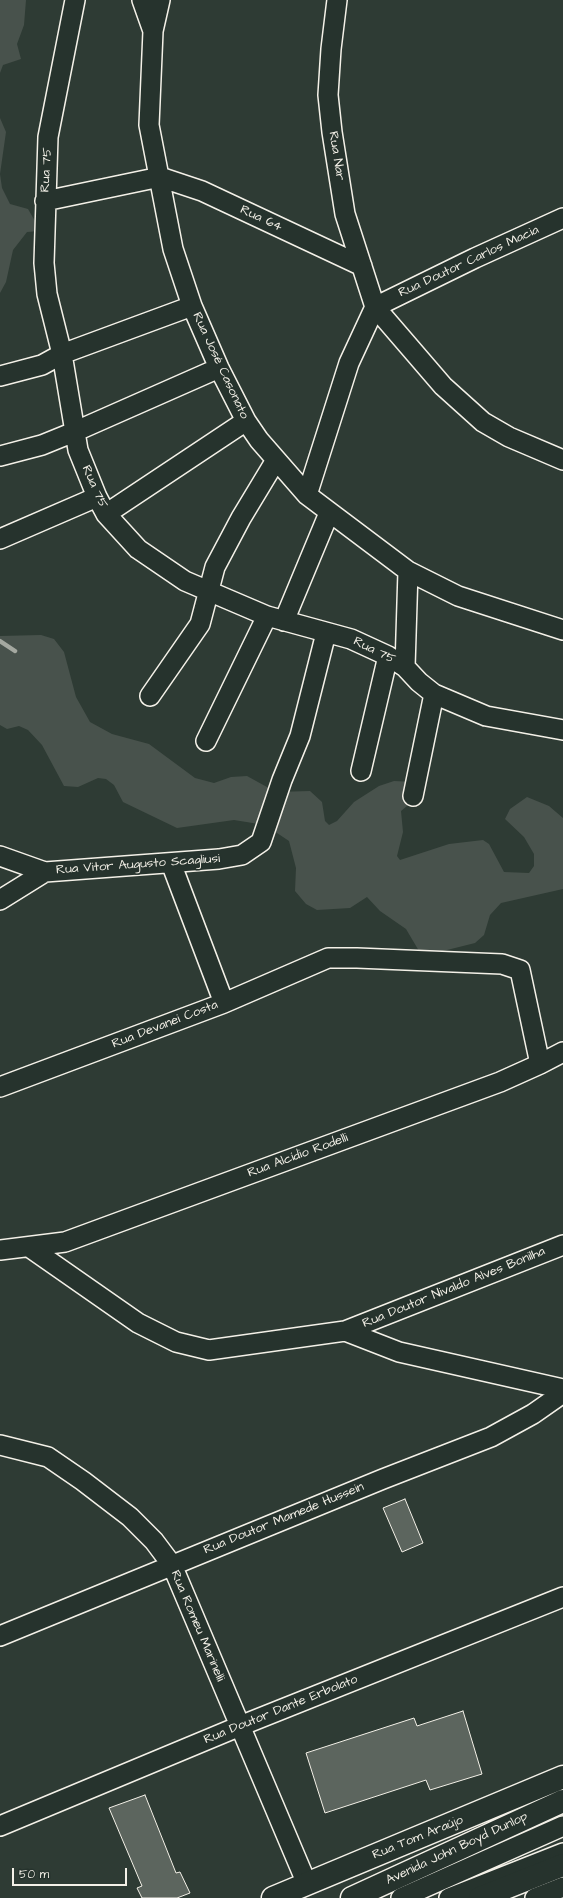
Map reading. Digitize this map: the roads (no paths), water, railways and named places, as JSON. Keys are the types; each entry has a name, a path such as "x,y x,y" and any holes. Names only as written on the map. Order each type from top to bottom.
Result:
{"main road":[{"name":"Rua Tom Araújo","path":"273,1898 563,1777"},
{"name":"Avenida John Boyd Dunlop","path":"352,1898 563,1801"},
{"path":"480,1898 563,1865"}],"street":[{"name":"Rua 75","path":"75,0 48,137 44,263 46,294 62,354 78,450 97,497 106,514 138,549 185,581 275,618 351,639 388,656 405,668 434,694 486,716 563,730"},
{"path":"142,0 153,31"},
{"name":"Rua José Casonato","path":"160,0 153,31 149,125 173,249 192,306 219,368 246,421 276,460 307,495 408,571 458,596 563,630"},
{"name":"Rua Nar","path":"337,0 330,49 328,95 344,214 375,307"},
{"path":"45,201 160,177"},
{"name":"Rua 64","path":"160,177 202,191 362,266"},
{"name":"Rua Doutor Carlos Macia","path":"375,307 475,258 563,218"},
{"path":"0,376 42,365 62,354 192,306"},
{"path":"307,495 349,363 375,307 443,386 483,422 509,437 563,460"},
{"path":"0,456 42,445 219,368"},
{"path":"106,514 246,421"},
{"path":"150,696 200,624 215,567 276,460"},
{"path":"0,539 97,497"},
{"path":"206,741 275,618 329,513"},
{"path":"405,668 408,571"},
{"name":"Rua Vitor Augusto Scagliusi","path":"0,856 45,872 171,862 219,860 242,855 256,844 300,736 326,633"},
{"path":"361,771 388,656"},
{"path":"413,796 434,694"},
{"path":"171,862 224,1002"},
{"path":"0,900 45,872"},
{"name":"Rua Devanei Costa","path":"0,1087 224,1002 328,958 502,964 520,970 540,1064"},
{"name":"Rua Alcídio Rodelli","path":"0,1250 29,1248 65,1242 500,1082 563,1052"},
{"name":"Rua Doutor Nivaldo Alves Bonilha","path":"29,1248 138,1323 176,1342 209,1350 345,1331 563,1245"},
{"path":"345,1331 399,1352 563,1389"},
{"name":"Rua Doutor Mamede Hussein","path":"0,1636 382,1479 491,1437 533,1414 563,1393"},
{"name":"Rua Romeu Marinelli","path":"3,1447 48,1458 83,1481 130,1517 154,1541 172,1565 307,1884"},
{"name":"Rua Doutor Dante Erbolato","path":"0,1826 240,1726 563,1597"},
{"path":"401,1898 563,1826"},
{"path":"449,1898 563,1853"},
{"path":"535,1898 563,1887"}],"waterway":[{"path":"0,641 15,651"}]}
